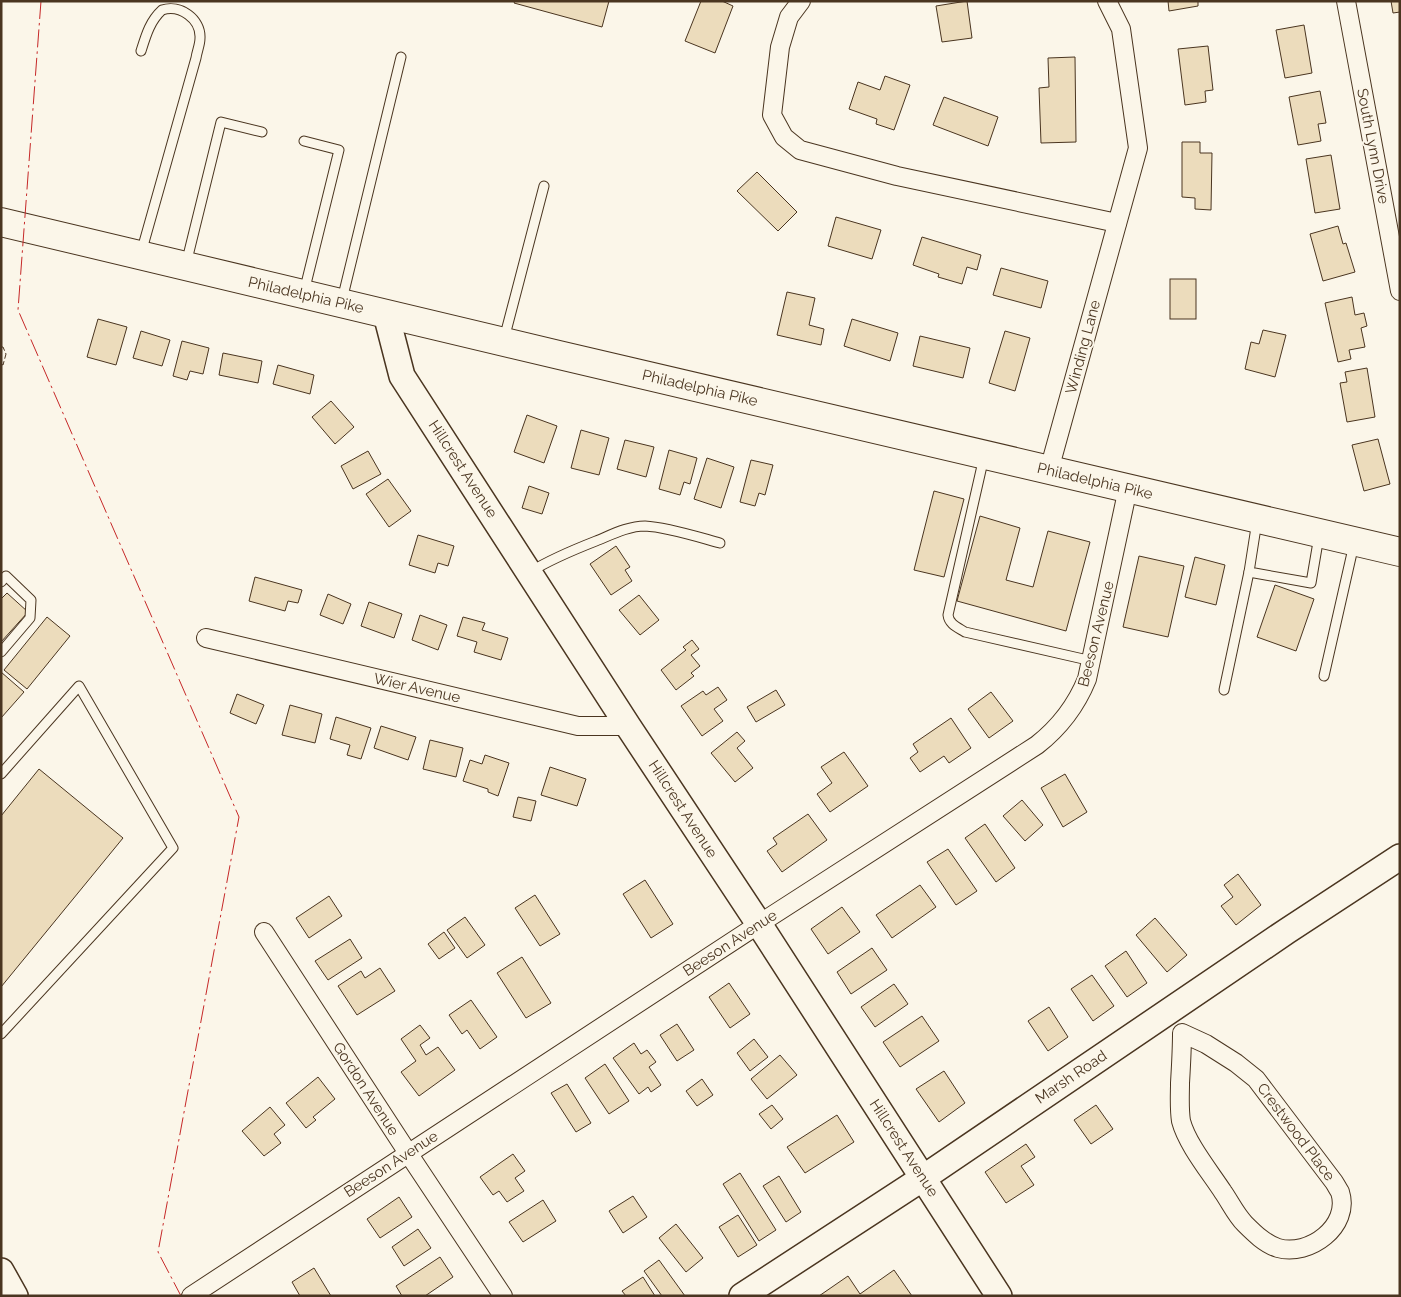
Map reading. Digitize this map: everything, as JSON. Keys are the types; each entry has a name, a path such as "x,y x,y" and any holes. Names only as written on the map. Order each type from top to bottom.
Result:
{"main road":[{"name":"Philadelphia Pike","path":"1,222 503,342 1400,552"}],"street":[{"path":"801,1 789,17 780,47 772,115 784,137 800,150 897,176 1117,223"},
{"name":"Winding Lane","path":"1049,470 1138,148 1121,29 1107,1"},
{"name":"South Lynn Drive","path":"1346,1 1400,291"},
{"name":"Hillcrest Avenue","path":"386,314 402,376 999,1296"},
{"name":"Beeson Avenue","path":"191,1296 1049,736 1080,696 1088,679 1128,488"},
{"name":"Wier Avenue","path":"206,638 578,726 628,726"},
{"name":"Marsh Road","path":"742,1296 923,1178 1287,931 1400,857"},
{"name":"Gordon Avenue","path":"264,932 503,1296"},
{"path":"1168,1012 1182,1033"},
{"name":"Crestwood Place","path":"1182,1033 1206,1044 1236,1063 1256,1079 1334,1182 1340,1193 1341,1205 1335,1225 1327,1234 1309,1246 1299,1249 1278,1248 1263,1240 1252,1231 1243,1222 1188,1140 1182,1123 1180,1108 1182,1033"},
{"path":"1,1271 15,1296"}],"lane":[{"path":"140,256 196,58 200,37 198,26 193,18 182,11 174,8 162,10 154,19 146,34 141,51"},
{"path":"341,303 401,57"},
{"path":"186,266 221,122 262,132"},
{"path":"303,294 340,150 304,142"},
{"path":"503,342 544,186"},
{"path":"985,455 948,620 964,632 1092,662"},
{"path":"1224,690 1249,572 1258,519"},
{"path":"529,572 548,560 630,528 643,526 657,527 720,543"},
{"path":"1249,572 1312,583 1319,533"},
{"path":"1324,676 1354,542"},
{"path":"1,652 30,618 31,609 31,600 3,577"},
{"path":"1,774 79,686 173,848 1,1034"}],"building":[{"path":"515,1 609,1 602,27 514,3"},
{"path":"701,1 722,1 733,6 715,53 685,41"},
{"path":"967,1 972,38 942,42 936,6"},
{"path":"1168,1 1198,1 1198,6 1169,11"},
{"path":"1391,1 1400,1 1400,12 1393,13"},
{"path":"1304,25 1312,73 1285,78 1276,30"},
{"path":"1208,46 1213,90 1205,91 1206,102 1185,105 1178,49"},
{"path":"1075,57 1076,142 1041,143 1039,88 1049,87 1048,58"},
{"path":"885,76 910,85 894,130 876,124 877,119 849,109 858,82 880,90"},
{"path":"1320,91 1326,123 1318,124 1321,141 1298,145 1289,97"},
{"path":"944,97 998,117 988,146 933,125"},
{"path":"1182,142 1200,142 1200,153 1212,153 1211,210 1195,209 1195,198 1182,197"},
{"path":"1331,155 1340,209 1315,213 1306,159"},
{"path":"757,172 797,212 778,231 737,191"},
{"path":"836,217 881,230 872,259 828,246"},
{"path":"1338,226 1343,244 1346,243 1355,272 1323,281 1310,234"},
{"path":"922,237 981,255 977,270 967,267 962,284 938,277 939,274 913,265"},
{"path":"1001,268 1048,281 1041,308 993,295"},
{"path":"1170,279 1196,279 1196,319 1170,319"},
{"path":"787,292 815,298 809,325 824,329 821,345 777,335"},
{"path":"1352,297 1355,315 1364,313 1367,326 1361,328 1365,347 1349,350 1351,359 1338,362 1325,303"},
{"path":"98,319 127,327 116,365 87,357"},
{"path":"852,319 898,333 890,361 844,346"},
{"path":"1263,330 1286,335 1275,377 1245,369 1251,342 1259,344"},
{"path":"141,331 170,340 162,366 133,358"},
{"path":"1005,331 1030,338 1015,391 989,383"},
{"path":"920,336 970,348 963,378 913,366"},
{"path":"182,341 209,348 203,374 190,371 187,380 173,376"},
{"path":"223,353 262,361 258,383 219,375"},
{"path":"278,365 314,375 310,394 273,384"},
{"path":"1367,368 1375,417 1347,422 1340,383 1347,382 1345,372"},
{"path":"331,401 354,427 335,444 312,417"},
{"path":"527,415 557,426 544,463 514,452"},
{"path":"581,430 609,438 599,475 571,468"},
{"path":"1378,439 1390,484 1364,491 1352,445"},
{"path":"625,440 654,447 646,477 617,469"},
{"path":"669,450 697,458 690,484 684,482 680,495 659,489"},
{"path":"368,451 381,474 353,489 341,466"},
{"path":"707,458 734,467 721,508 694,499"},
{"path":"751,460 773,465 765,495 759,493 755,506 740,502"},
{"path":"388,479 411,511 389,527 366,494"},
{"path":"529,486 549,493 542,514 522,508"},
{"path":"934,491 964,499 944,577 914,570"},
{"path":"980,516 1020,528 1006,580 1033,587 1048,531 1090,542 1066,631 957,601"},
{"path":"418,535 454,546 448,566 438,563 435,573 409,565"},
{"path":"616,546 630,567 625,570 632,581 611,595 590,564"},
{"path":"1139,556 1184,566 1168,637 1123,627"},
{"path":"1195,557 1225,565 1216,605 1185,597"},
{"path":"255,577 302,590 298,603 288,601 285,611 249,601"},
{"path":"1275,585 1314,599 1296,651 1257,637"},
{"path":"7,593 28,612 1,642 1,599"},
{"path":"328,594 351,604 343,624 320,615"},
{"path":"639,595 659,620 640,635 619,610"},
{"path":"369,602 402,614 394,638 361,626"},
{"path":"420,615 447,625 438,650 412,640"},
{"path":"47,617 70,636 27,689 4,670"},
{"path":"463,617 485,623 482,630 508,638 501,660 474,652 477,642 457,636"},
{"path":"692,640 699,649 691,655 700,666 691,673 694,676 676,690 661,670 686,650 683,647"},
{"path":"1,672 24,692 1,718"},
{"path":"718,687 727,700 714,709 723,721 702,736 681,706 703,691 706,695"},
{"path":"776,690 785,705 756,722 747,707"},
{"path":"991,692 1013,721 989,738 968,709"},
{"path":"237,694 264,705 256,724 230,713"},
{"path":"290,705 322,714 315,743 282,735"},
{"path":"336,717 371,728 361,759 347,755 350,745 330,739"},
{"path":"951,718 971,748 949,763 944,756 920,772 910,758 918,752 913,744"},
{"path":"381,726 416,737 408,760 374,748"},
{"path":"737,732 745,741 737,748 753,768 735,782 711,753"},
{"path":"430,740 463,748 456,777 423,769"},
{"path":"844,752 868,786 830,812 817,794 832,783 821,767"},
{"path":"485,755 509,763 498,796 488,792 488,789 463,781 470,760 482,764"},
{"path":"550,767 586,779 577,806 541,795"},
{"path":"39,769 123,838 1,987 1,816"},
{"path":"1065,774 1087,812 1063,827 1041,788"},
{"path":"518,797 536,801 531,821 513,817"},
{"path":"1022,800 1043,825 1025,841 1003,816"},
{"path":"808,814 827,840 782,872 767,851 777,844 773,838"},
{"path":"985,824 1015,868 996,882 965,838"},
{"path":"948,849 977,891 956,905 927,862"},
{"path":"1238,874 1261,905 1236,925 1221,906 1233,897 1224,885"},
{"path":"645,880 673,924 651,938 623,894"},
{"path":"920,885 936,907 892,938 876,915"},
{"path":"535,895 560,934 540,946 515,908"},
{"path":"329,896 342,916 309,938 296,918"},
{"path":"842,907 860,932 828,954 811,929"},
{"path":"465,917 485,945 467,958 447,930"},
{"path":"1155,918 1187,955 1167,972 1136,935"},
{"path":"444,932 455,948 439,959 428,944"},
{"path":"350,939 362,958 328,980 315,961"},
{"path":"872,948 887,970 851,994 837,972"},
{"path":"1126,951 1147,983 1127,997 1105,966"},
{"path":"522,957 551,1003 526,1018 497,973"},
{"path":"380,968 395,991 357,1015 338,986 361,971 365,978"},
{"path":"1092,975 1114,1006 1093,1021 1071,989"},
{"path":"729,983 750,1014 730,1028 709,997"},
{"path":"894,984 908,1004 875,1027 861,1007"},
{"path":"471,1000 497,1037 480,1049 467,1030 462,1034 449,1015"},
{"path":"1049,1007 1068,1037 1048,1051 1028,1021"},
{"path":"922,1016 939,1041 900,1067 883,1042"},
{"path":"677,1024 694,1050 677,1061 660,1035"},
{"path":"420,1025 430,1038 420,1045 426,1055 438,1047 455,1070 419,1096 401,1072 416,1061 401,1039"},
{"path":"754,1039 768,1057 750,1071 737,1053"},
{"path":"634,1043 641,1054 647,1050 656,1062 649,1067 661,1085 651,1092 648,1087 639,1094 613,1058"},
{"path":"780,1055 797,1075 767,1099 751,1079"},
{"path":"605,1064 629,1101 609,1114 585,1078"},
{"path":"944,1071 965,1103 939,1122 916,1089"},
{"path":"318,1077 335,1099 313,1117 316,1120 306,1128 286,1103"},
{"path":"702,1079 713,1095 697,1106 686,1091"},
{"path":"567,1084 591,1123 576,1132 551,1093"},
{"path":"772,1105 783,1119 771,1129 759,1114"},
{"path":"1096,1105 1113,1129 1091,1144 1074,1120"},
{"path":"270,1107 285,1125 274,1134 281,1143 264,1156 242,1131"},
{"path":"837,1115 854,1142 805,1173 787,1147"},
{"path":"1026,1144 1035,1157 1021,1166 1034,1185 1006,1203 985,1172"},
{"path":"513,1154 525,1171 515,1178 524,1191 507,1202 499,1191 493,1195 480,1177"},
{"path":"740,1173 776,1230 759,1241 723,1184"},
{"path":"779,1176 801,1212 786,1222 763,1186"},
{"path":"633,1196 647,1217 623,1233 609,1211"},
{"path":"399,1197 412,1217 380,1238 367,1219"},
{"path":"543,1200 556,1221 523,1242 509,1222"},
{"path":"738,1215 757,1245 738,1257 719,1227"},
{"path":"676,1224 703,1258 686,1272 659,1238"},
{"path":"418,1229 431,1248 404,1266 392,1247"},
{"path":"440,1257 453,1277 425,1296 402,1296 396,1286"},
{"path":"659,1260 685,1296 662,1296 644,1271"},
{"path":"314,1268 331,1296 300,1296 292,1282"},
{"path":"894,1270 912,1296 819,1296 848,1276 860,1294"},
{"path":"643,1277 655,1296 626,1296 622,1291"}],"fence":[{"path":"1,347 3,347 6,354 3,365 1,364"}],"power":[{"path":"41,1 18,310 239,817 158,1252 181,1296"}]}
